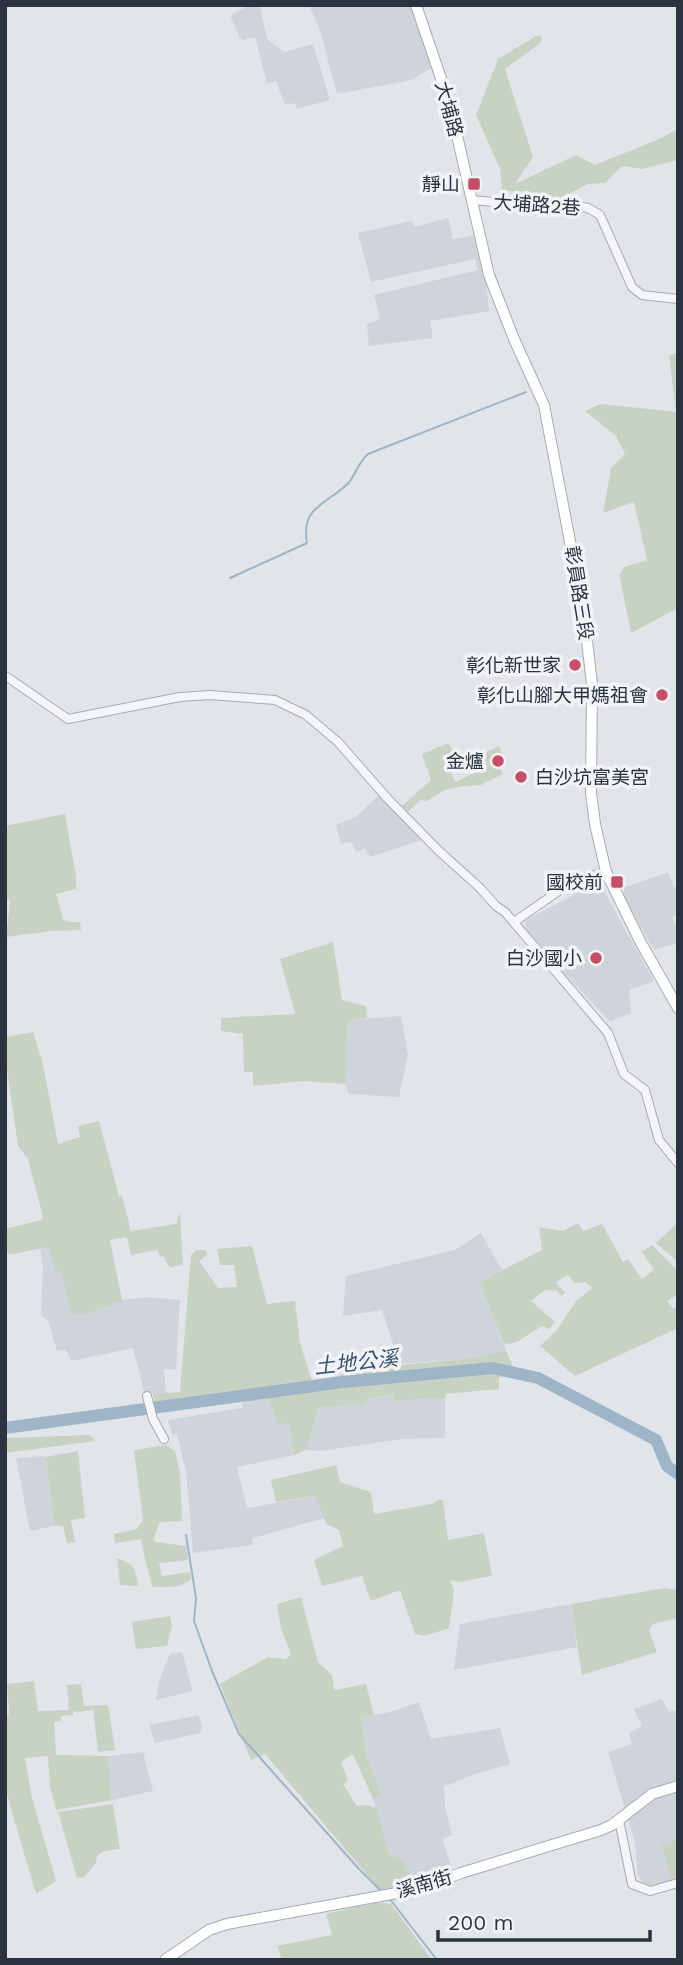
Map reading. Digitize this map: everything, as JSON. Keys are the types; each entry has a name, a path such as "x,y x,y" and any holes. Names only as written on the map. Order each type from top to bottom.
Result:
{"main road":[{"name":"大埔路","path":"416,5 450,105 474,215"},
{"name":"彰員路三段","path":"474,215 489,275 544,405 584,615 593,684 591,793 606,872 641,943 678,1008"},
{"name":"溪南街","path":"165,1960 209,1930 227,1924 419,1889 601,1829 619,1820 652,1794 678,1786"}],"street":[{"name":"大埔路2巷","path":"472,200 588,208 600,215 632,287 642,295 678,299"},
{"path":"7,677 68,719 180,697 210,695 275,701 306,715 338,742 388,799 514,922 608,1033 624,1074 645,1090 659,1140 678,1163"},
{"path":"514,922 573,881 606,872"},
{"path":"148,1400 153,1419 164,1439"},
{"path":"619,1820 632,1884 650,1891 678,1883"}],"shaded area":[{"path":"250,5 260,5 267,39 284,52 313,44 330,100 297,109 295,103 285,105 276,81 267,84 255,37 243,40 240,38 231,18 232,14"},
{"path":"309,5 415,5 435,66 411,80 337,94 320,30"},
{"path":"448,218 453,239 477,235 485,270 489,311 430,321 433,338 369,346 367,324 380,319 374,295 478,270 475,259 371,282 358,233 412,221 414,227"},
{"path":"381,793 427,838 370,857 365,848 357,852 351,842 341,844 336,825 357,816"},
{"path":"668,872 674,887 678,886 678,915 672,916 674,924 678,924 678,943 654,950 627,903 623,888"},
{"name":"白沙國小","path":"599,882 654,981 629,990 631,1013 610,1022 529,935 524,921"},
{"path":"401,1016 408,1055 399,1097 349,1094 345,1084 348,1020"},
{"path":"481,1233 502,1270 479,1282 506,1350 466,1359 397,1364 382,1310 343,1316 346,1276 455,1250"},
{"path":"48,1247 55,1270 61,1272 94,1312 122,1300 148,1297 180,1300 176,1369 164,1370 166,1393 145,1395 133,1348 72,1361 66,1350 57,1351 48,1321 41,1315 43,1265 40,1249"},
{"path":"394,1395 394,1401 445,1398 445,1438 402,1439 321,1451 306,1450 319,1407 365,1404 367,1398"},
{"path":"268,1397 277,1423 289,1423 294,1455 237,1467 247,1508 315,1496 324,1518 253,1538 252,1545 193,1553 186,1471 177,1435 172,1434 168,1420 242,1408 243,1399"},
{"path":"46,1457 54,1526 30,1531 16,1458"},
{"path":"571,1604 577,1647 454,1670 460,1624"},
{"path":"182,1652 193,1691 156,1700 159,1681 170,1654"},
{"path":"662,1699 669,1712 678,1709 678,1839 661,1845 671,1882 654,1889 646,1886 638,1875 635,1843 608,1752 632,1744 629,1733 642,1726 634,1709"},
{"path":"419,1702 431,1739 500,1728 510,1764 444,1787 445,1808 452,1835 442,1839 455,1876 414,1887 389,1854 373,1799 382,1796 367,1757 361,1717 390,1712"},
{"path":"199,1715 202,1727 200,1733 155,1743 149,1725"},
{"path":"143,1752 153,1791 112,1800 108,1756"}],"green space":[{"path":"536,36 541,36 539,44 505,69 533,157 515,184 576,155 595,165 678,129 678,160 642,169 622,166 605,183 588,184 559,199 502,190 500,169 476,115 498,59"},
{"path":"678,352 678,608 631,633 619,574 625,567 647,560 634,502 603,513 611,468 625,454 616,436 585,411 601,404 676,412 669,356"},
{"path":"448,743 460,762 449,767 455,782 487,767 483,754 499,746 503,755 496,761 503,774 481,785 445,790 426,801 421,800 408,812 402,806 431,780 422,754"},
{"path":"65,814 76,889 56,894 63,919 80,922 81,930 6,937 10,902 5,896 5,826"},
{"path":"333,942 342,1000 366,1006 367,1018 348,1020 345,1084 304,1081 253,1086 253,1072 244,1072 243,1034 221,1031 221,1018 295,1014 280,959"},
{"path":"33,1032 43,1064 58,1144 80,1137 78,1126 99,1121 131,1231 176,1224 180,1212 183,1264 170,1268 157,1250 131,1255 127,1237 110,1240 122,1300 94,1312 72,1315 61,1272 55,1270 48,1247 9,1255 5,1245 5,1229 41,1220 43,1217 28,1159 18,1146 5,1056 5,1037"},
{"path":"678,1222 678,1262 656,1243"},
{"path":"578,1223 583,1231 602,1224 623,1262 628,1259 642,1279 654,1270 642,1252 652,1245 678,1271 678,1294 667,1301 673,1309 678,1305 678,1328 575,1376 540,1346 557,1330 576,1301 592,1288 585,1282 575,1283 568,1275 556,1282 565,1293 562,1296 557,1291 545,1290 531,1301 555,1322 549,1329 542,1326 515,1343 504,1344 479,1282 542,1250 539,1227 563,1231"},
{"path":"252,1246 267,1304 295,1301 300,1343 312,1381 336,1379 345,1370 466,1359 506,1350 518,1378 499,1377 499,1389 446,1394 445,1398 394,1401 393,1395 367,1398 366,1404 319,1407 306,1450 294,1455 289,1424 277,1423 268,1397 155,1405 153,1394 180,1392 191,1255 196,1250 206,1250 207,1255 199,1261 218,1288 237,1287 234,1265 220,1265 217,1249"},
{"path":"90,1435 95,1441 5,1453 5,1438"},
{"path":"166,1445 175,1451 180,1472 182,1521 160,1522 154,1537 155,1542 186,1546 188,1560 159,1563 162,1576 190,1572 191,1579 178,1586 152,1587 141,1539 115,1543 114,1534 137,1529 143,1520 134,1450"},
{"path":"78,1451 85,1518 71,1520 75,1542 67,1543 63,1526 54,1526 46,1457"},
{"path":"336,1465 340,1482 371,1492 374,1514 443,1500 448,1540 484,1533 492,1576 459,1582 450,1580 454,1591 449,1628 425,1636 415,1634 400,1590 371,1601 362,1576 322,1586 314,1560 343,1546 339,1530 326,1524 315,1496 276,1502 271,1480"},
{"path":"117,1558 133,1568 139,1586 120,1585"},
{"path":"665,1588 678,1590 678,1618 653,1624 649,1630 657,1652 582,1675 571,1604"},
{"path":"301,1597 318,1662 332,1675 334,1690 366,1684 374,1715 361,1717 367,1757 382,1796 373,1799 353,1754 341,1762 348,1780 343,1784 357,1806 376,1808 389,1854 405,1861 414,1887 387,1892 379,1889 265,1754 251,1760 220,1684 268,1657 286,1659 291,1655 281,1628 277,1604"},
{"path":"170,1616 172,1626 167,1646 136,1649 132,1622"},
{"path":"34,1681 38,1711 69,1710 67,1685 81,1684 84,1706 108,1705 115,1750 98,1752 93,1710 73,1712 73,1715 61,1716 61,1721 54,1722 56,1755 108,1756 112,1800 56,1810 50,1786 48,1756 25,1758 32,1798 56,1881 36,1894 5,1788 5,1715 9,1714 7,1684"},
{"path":"113,1804 120,1849 104,1851 97,1856 96,1863 84,1877 77,1878 58,1812"},
{"path":"678,1839 678,1880 671,1882 661,1845"},
{"path":"375,1902 391,1904 432,1960 282,1960 277,1946 332,1935 326,1914"}],"waterway":[{"path":"230,578 307,543 307,525 312,512 348,484 368,454 526,392"},
{"name":"土地公溪","path":"5,1428 343,1382 493,1368 538,1378 656,1440 667,1466 678,1474"},
{"path":"186,1535 196,1598 194,1621 239,1734 382,1892"},
{"path":"389,1898 437,1960"}],"place":[{"name":"靜山","path":"474,184"},
{"name":"彰化新世家","path":"575,665"},
{"name":"彰化山腳大甲媽祖會","path":"662,695"},
{"name":"金爐","path":"498,761"},
{"name":"白沙坑富美宮","path":"521,777"},
{"name":"國校前","path":"617,882"},
{"name":"白沙國小","path":"596,958"}]}
